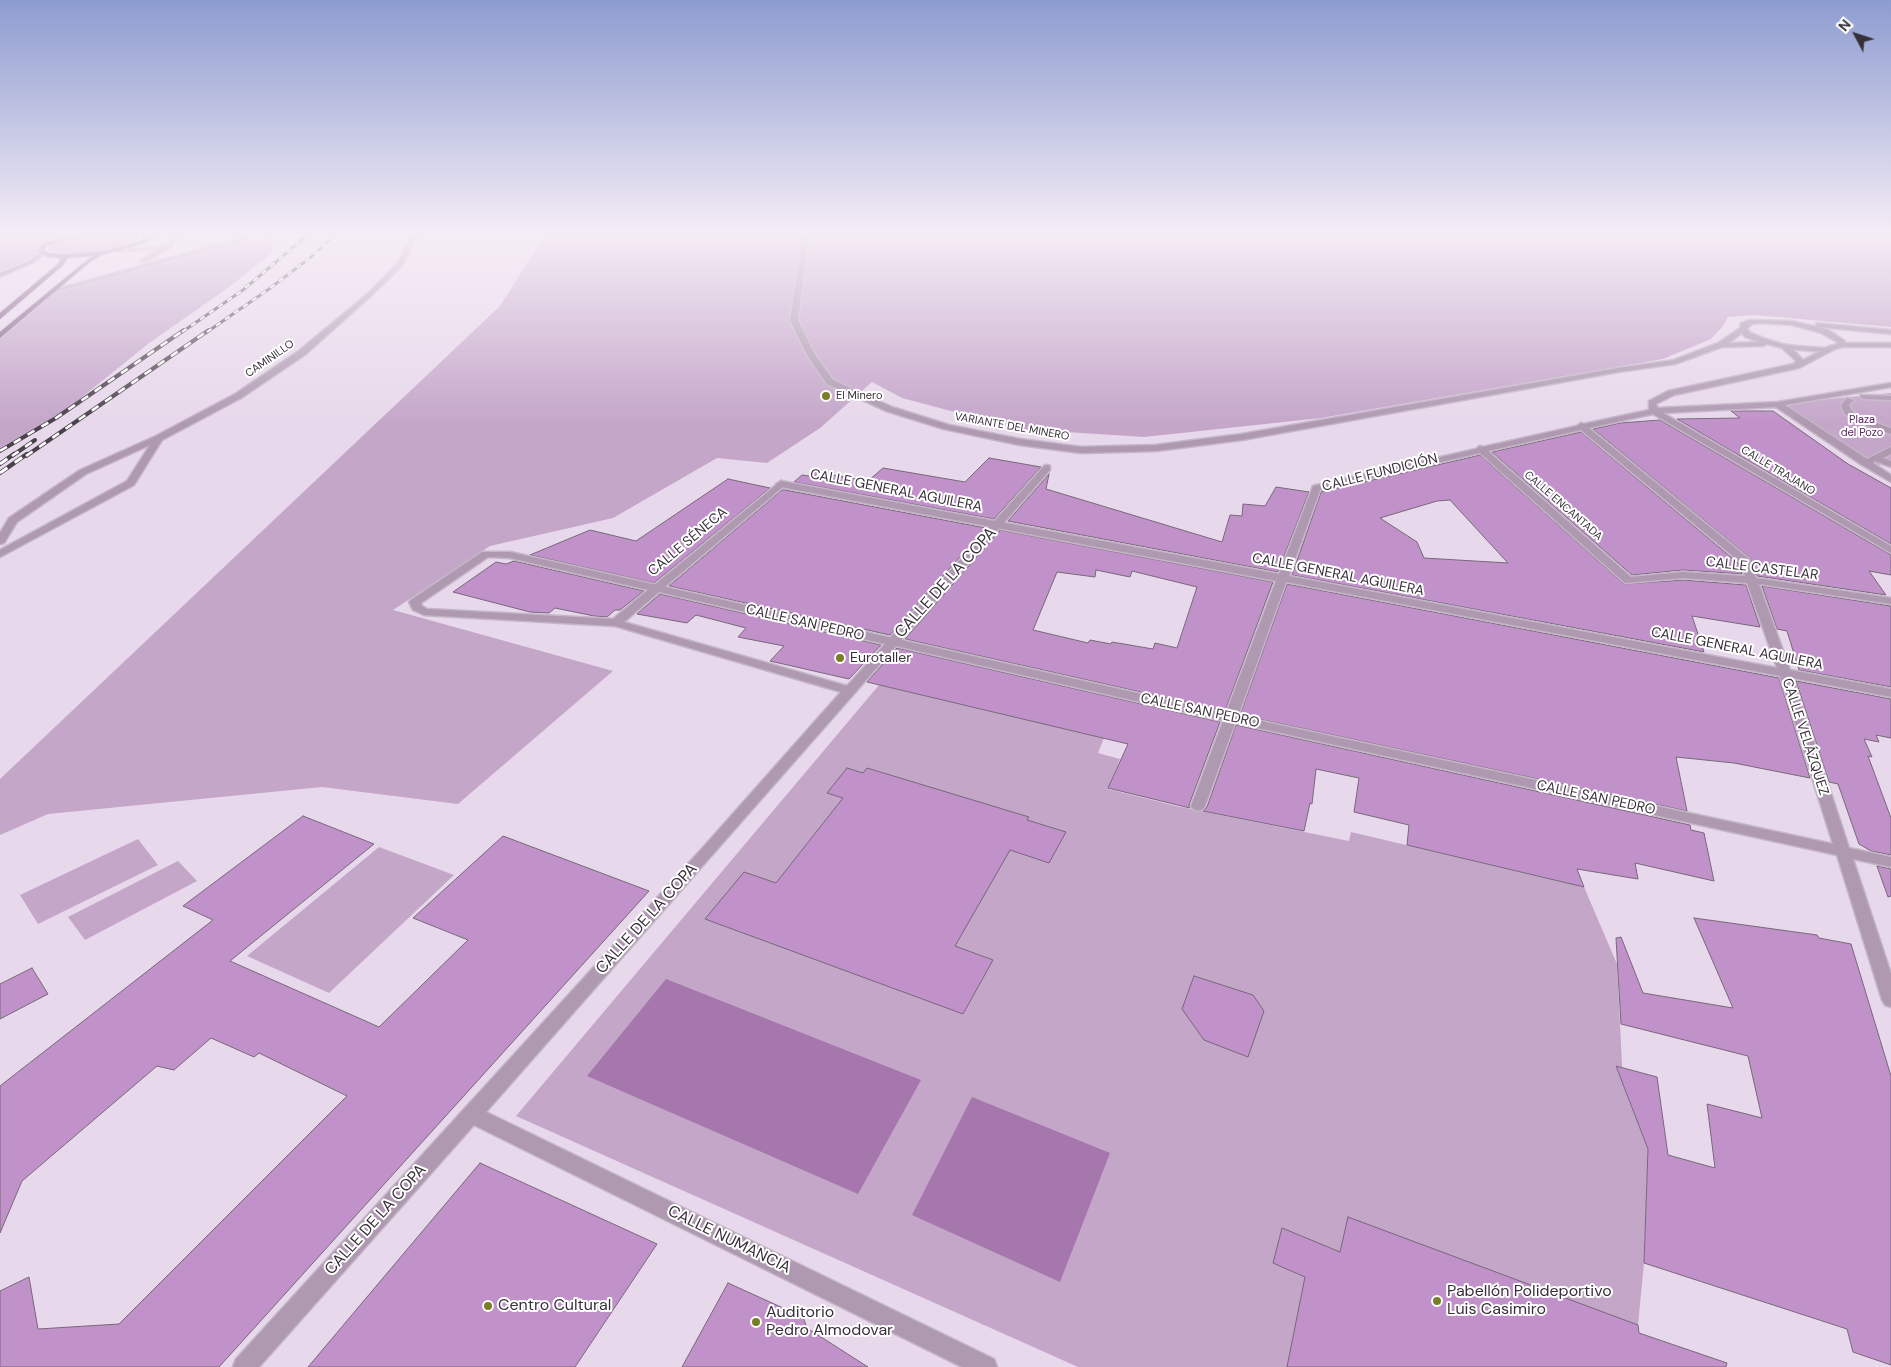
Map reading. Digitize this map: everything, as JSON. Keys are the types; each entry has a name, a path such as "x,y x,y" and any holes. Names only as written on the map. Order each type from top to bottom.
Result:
{"highway":[{"path":"0,317 24,296"},
{"path":"0,336 47,296"}],"street":[{"name":"CAMINILLO","path":"0,541 13,520 83,472 159,438 238,396 303,352 368,296"},
{"name":"VARIANTE DEL MINERO","path":"797,296 794,320 811,355 830,382 889,409 948,427 1020,442 1081,450 1156,448 1327,423 1618,370 1674,362 1721,345"},
{"path":"1721,345 1743,329 1744,325 1756,322 1792,323 1891,332"},
{"path":"1792,323 1824,331 1838,345"},
{"path":"1743,329 1748,335 1760,340 1786,347 1813,350 1838,345 1891,345"},
{"path":"1654,411 1652,402 1671,393 1796,366 1838,345 1854,334 1879,331"},
{"path":"1721,345 1777,345"},
{"path":"1786,347 1800,362 1796,366"},
{"path":"1891,385 1850,400 1845,405 1852,415 1874,426 1891,431"},
{"path":"1827,397 1867,393 1891,398"},
{"path":"1827,397 1850,400"},
{"name":"CALLE FUNDICIÓN","path":"1198,806 1229,718 1283,580 1316,488 1480,449 1654,411 1778,404 1827,397"},
{"path":"1778,404 1891,479"},
{"name":"CALLE TRAJANO","path":"1654,411 1891,550"},
{"name":"CALLE VELÁZQUEZ","path":"1581,426 1745,561 1784,672 1891,1000"},
{"path":"0,554 131,483 159,438"},
{"name":"CALLE ENCANTADA","path":"1480,449 1629,581"},
{"path":"1865,463 1891,450"},
{"path":"1875,458 1891,464"},
{"name":"CALLE DE LA COPA","path":"244,1367 850,691 1047,468"},
{"name":"CALLE GENERAL AGUILERA","path":"781,484 1891,693"},
{"name":"CALLE SÉNECA","path":"616,623 781,484"},
{"name":"CALLE SAN PEDRO","path":"616,623 424,612 416,608 415,602 486,554 510,556 1229,718 1891,862"},
{"name":"CALLE CASTELAR","path":"1629,581 1683,575 1751,580 1891,601"},
{"path":"616,623 850,691"},
{"name":"CALLE NUMANCIA","path":"472,1114 986,1367"}],"green space":[{"path":"48,296 217,296 148,344 56,418 0,451 0,338"},
{"path":"506,296 1891,296 1891,327 1754,315 1728,317 1723,326 1711,339 1663,359 1321,418 1144,437 1019,429 902,398 872,382 820,428 767,463 717,458 613,518 490,546 393,610 613,671 458,804 322,787 48,814 0,835 0,779 500,306"},
{"name":"Plaza del Pozo","path":"1891,393 1891,466 1865,463 1778,404"},
{"path":"879,685 1104,738 1098,753 1120,759 1108,789 1176,806 1349,841 1351,832 1584,887 1617,964 1623,1084 1648,1149 1644,1263 1638,1325 1639,1367 1078,1367 516,1116"},
{"path":"138,839 158,865 38,924 20,895"},
{"path":"379,847 454,875 329,993 247,956"},
{"path":"178,861 197,881 85,940 68,917"}],"shaded area":[{"path":"666,979 921,1080 858,1194 587,1076"},
{"path":"972,1097 1110,1153 1060,1282 912,1215"}],"building":[{"path":"1731,411 1773,411 1848,464 1891,488 1891,544 1677,419 1740,418"},
{"path":"1660,420 1891,555 1891,575 1869,571 1886,595 1757,576 1750,558 1593,429 1620,423"},
{"path":"1581,432 1738,563 1742,574 1683,570 1632,575 1492,452"},
{"path":"1480,455 1624,584 1683,580 1746,585 1760,627 1692,616 1704,652 1292,575 1321,492","holes":["1450,500 1508,563 1424,558 1417,542 1380,518 1437,501"]},
{"path":"989,458 1041,467 994,519 794,482 802,475 809,476 815,472 868,481 883,468 965,482"},
{"path":"1049,474 1046,489 1222,542 1230,515 1242,516 1243,504 1265,506 1276,487 1309,492 1278,572 1008,521"},
{"path":"728,479 770,488 654,583 530,555 590,530 636,541"},
{"path":"782,490 986,528 890,635 669,586"},
{"path":"1000,530 1273,582 1225,711 905,639","holes":["1096,570 1130,577 1132,571 1197,587 1177,648 1155,643 1153,649 1112,642 1111,644 1090,640 1088,643 1033,630 1057,572 1095,577"]},
{"path":"514,561 644,591 620,610 615,610 607,617 555,608 549,613 530,612 453,592 496,562 506,564"},
{"path":"1287,584 1779,678 1810,778 1734,763 1676,757 1687,811 1240,715"},
{"path":"1762,586 1891,606 1891,687 1799,670 1787,631 1777,629"},
{"path":"660,594 881,645 849,679 770,661 784,646 738,637 746,628 696,615 687,623 637,614"},
{"path":"897,648 1220,722 1189,805 1190,808 1108,788 1128,744 867,682"},
{"path":"1796,681 1891,699 1891,738 1876,735 1879,742 1864,739 1872,757 1868,756 1891,818 1891,855 1871,851 1859,844 1838,784 1829,782"},
{"path":"1236,725 1690,825 1691,830 1704,833 1714,881 1635,863 1638,879 1577,869 1584,887 1407,845 1409,825 1354,812 1359,778 1316,769 1312,804 1310,803 1304,831 1203,811 1207,807"},
{"path":"847,768 863,773 867,768 1029,817 1027,820 1066,832 1049,863 1010,850 955,946 993,960 963,1014 705,919 744,872 776,883 843,798 827,793"},
{"path":"303,816 374,844 230,961 379,1027 468,940 413,918 503,836 649,891 219,1367 0,1367 0,1291 29,1277 38,1329 119,1324 347,1096 259,1053 254,1057 211,1038 174,1070 157,1066 22,1181 0,1233 0,1086 213,920 183,906"},
{"path":"1877,866 1891,869 1891,896 1888,897"},
{"path":"1694,918 1817,935 1819,938 1851,944 1891,1076 1891,1365 1853,1352 1847,1329 1644,1263 1648,1149 1616,1066 1657,1077 1668,1155 1715,1168 1707,1104 1762,1118 1748,1056 1621,1024 1616,938 1621,937 1643,993 1733,1008"},
{"path":"32,968 48,994 0,1019 0,984"},
{"path":"1194,976 1253,995 1264,1011 1248,1057 1204,1040 1182,1009"},
{"name":"Centro Cultural","path":"480,1163 657,1244 575,1367 308,1367"},
{"name":"Pabellón Polideportivo Luis Casimiro","path":"1348,1217 1638,1325 1639,1333 1727,1363 1726,1367 1287,1367 1305,1277 1273,1263 1282,1228 1340,1252"},
{"name":"Auditorio Pedro Almodovar","path":"728,1283 803,1317 807,1328 868,1367 682,1367"}],"railway":[{"path":"182,332 235,296"},
{"path":"207,332 259,296"},
{"path":"0,451 56,418 184,330"},
{"path":"26,456 209,330"},
{"path":"12,456 35,440"},
{"path":"0,464 14,454"},
{"path":"0,473 27,454"}],"place":[{"name":"El Minero","path":"826,396"},
{"name":"Eurotaller","path":"840,658"},
{"name":"Pabellón Polideportivo Luis Casimiro","path":"1437,1301"},
{"name":"Centro Cultural","path":"488,1306"},
{"name":"Auditorio Pedro Almodovar","path":"756,1322"}]}
